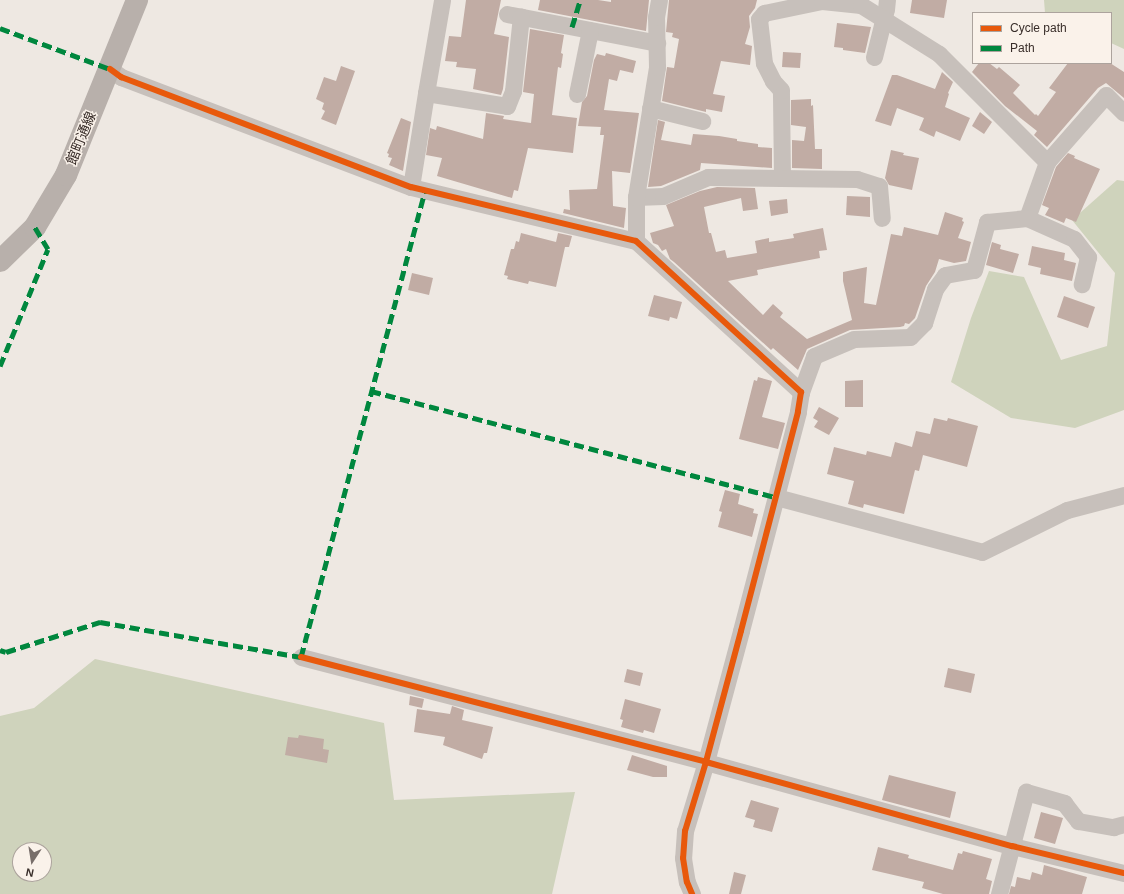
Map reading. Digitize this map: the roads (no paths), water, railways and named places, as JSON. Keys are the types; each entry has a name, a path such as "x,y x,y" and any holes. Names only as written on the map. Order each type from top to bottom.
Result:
{"main road":[{"name":"館町通線","path":"0,261 35,227 66,175 137,0"}],"street":[{"path":"411,187 442,0"},
{"path":"636,241 636,197 657,67 656,16 659,0"},
{"path":"782,178 781,90 773,81 764,63 759,19 764,13 822,0 861,5 939,54 1047,162"},
{"path":"874,57 884,20 887,0"},
{"path":"426,93 507,106 513,91 514,15 657,44"},
{"path":"577,94 590,30"},
{"path":"110,69 121,77 411,187 636,241 801,392"},
{"path":"1027,218 1047,162 1106,96 1124,113"},
{"path":"650,108 702,121"},
{"path":"636,197 663,196 708,177 857,179 879,186 882,218"},
{"path":"692,894 687,882 683,858 685,830 706,762 798,412 801,392 814,356 854,339 910,337 924,323 935,289 945,275 974,270 987,222 1027,218 1074,239 1088,258 1082,284"},
{"path":"776,497 982,552 1067,510 1124,495"},
{"path":"302,657 706,762 1012,846 1124,873"},
{"path":"999,894 1026,792 1064,804 1078,821 1113,827 1124,824"}]}
